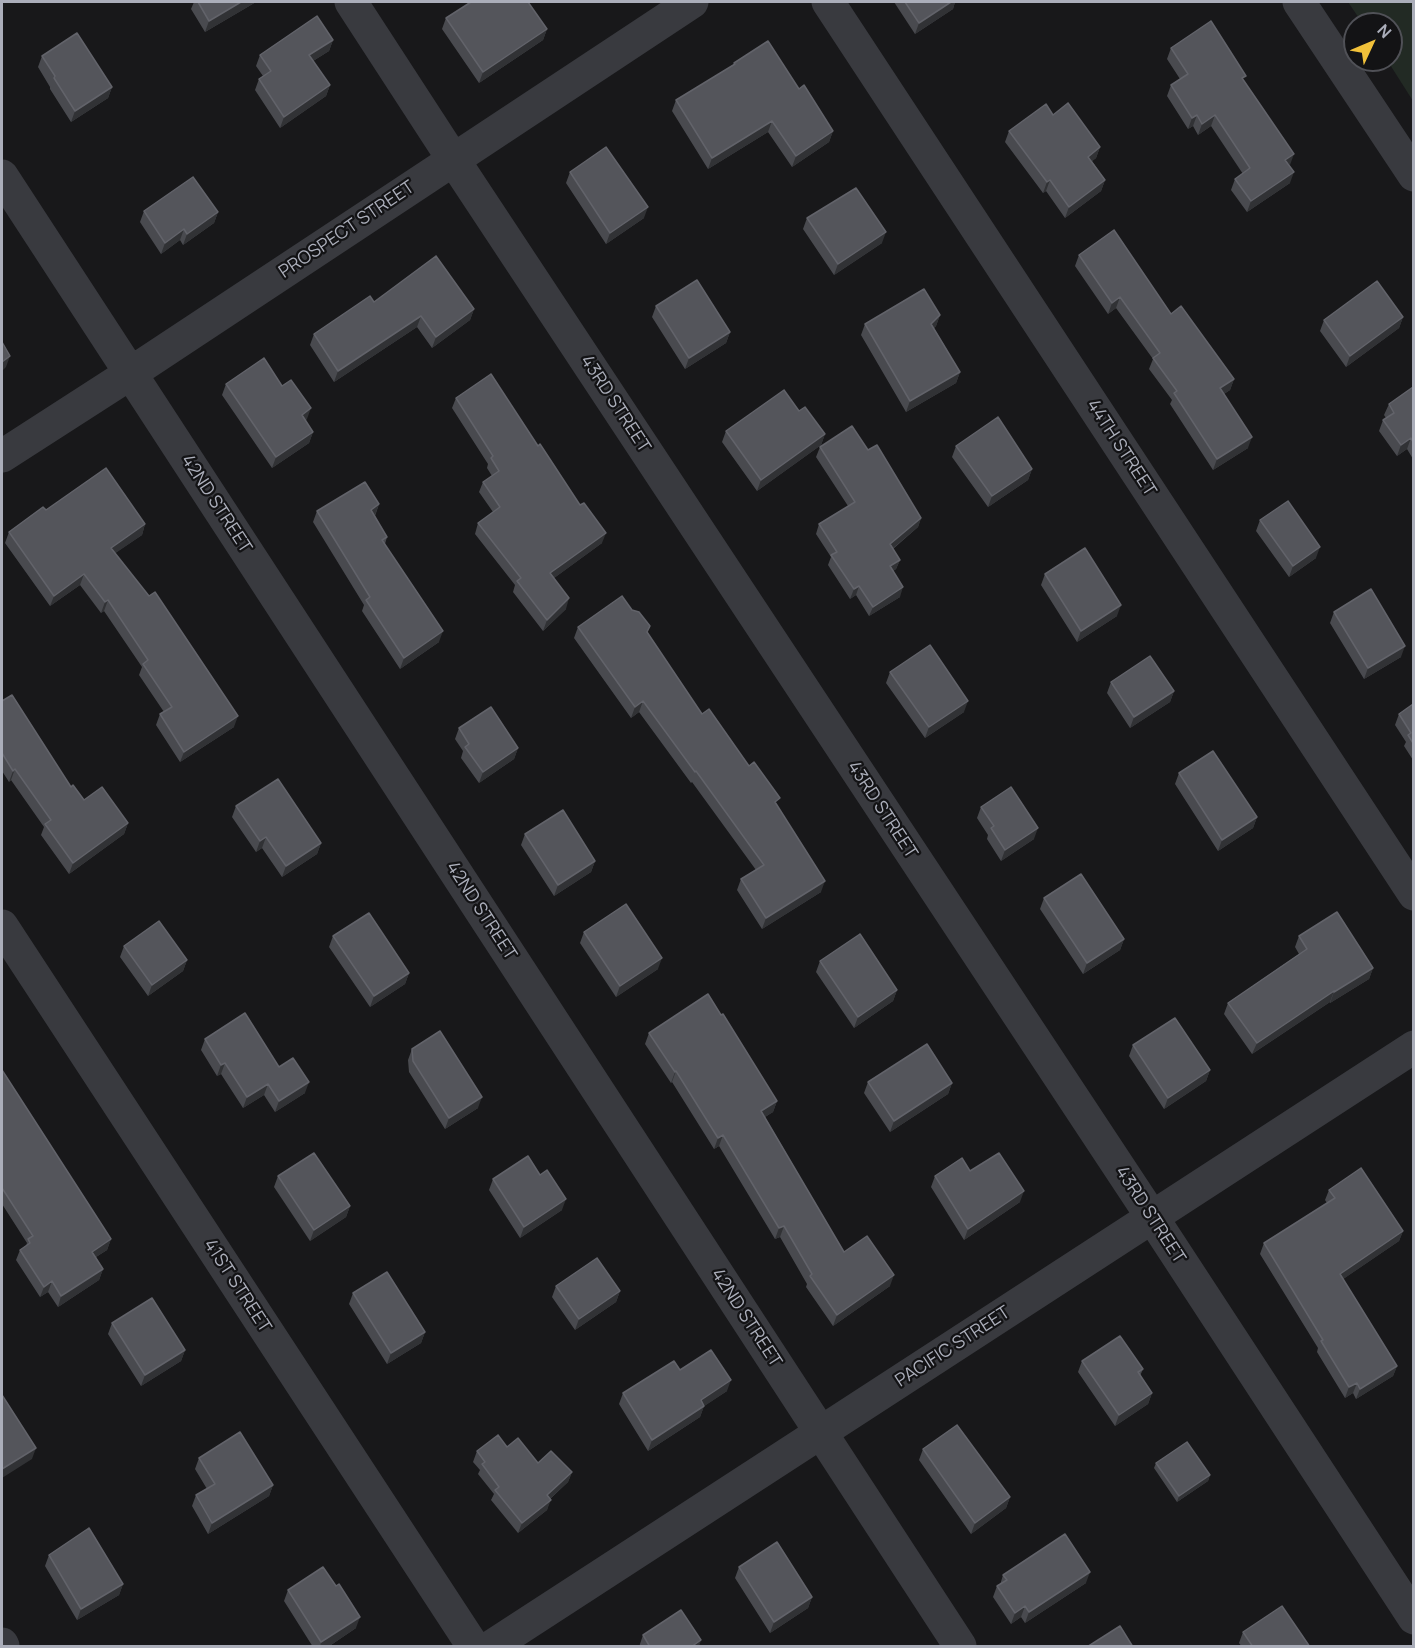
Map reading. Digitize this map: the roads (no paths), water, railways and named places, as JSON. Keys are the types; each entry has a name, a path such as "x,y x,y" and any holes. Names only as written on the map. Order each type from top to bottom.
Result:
{"street":[{"name":"43RD STREET","path":"351,2 1152,1217 1413,1618"},
{"name":"PROSPECT STREET","path":"2,456 692,2"},
{"name":"44TH STREET","path":"828,2 1413,894"},
{"path":"1299,2 1413,175"},
{"name":"42ND STREET","path":"2,176 960,1647"},
{"name":"41ST STREET","path":"2,926 473,1647"},
{"name":"PACIFIC STREET","path":"492,1647 1413,1047"}]}
